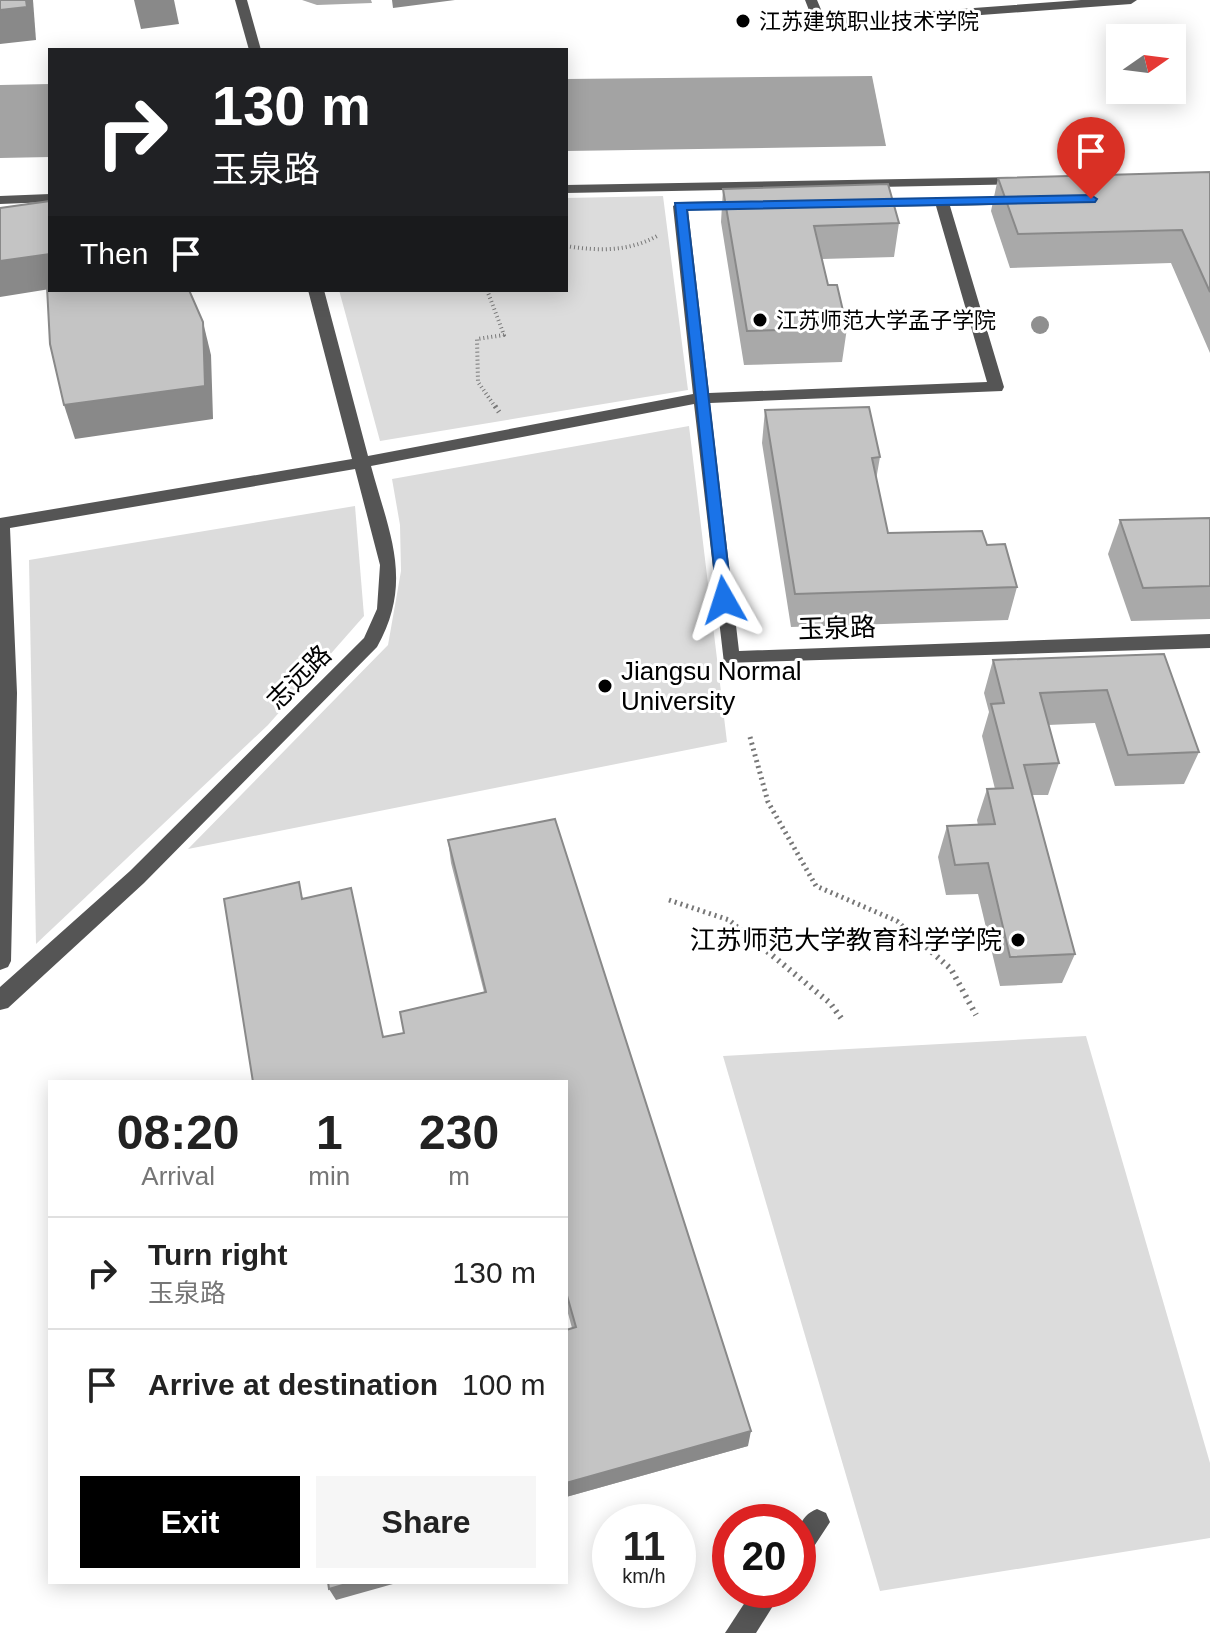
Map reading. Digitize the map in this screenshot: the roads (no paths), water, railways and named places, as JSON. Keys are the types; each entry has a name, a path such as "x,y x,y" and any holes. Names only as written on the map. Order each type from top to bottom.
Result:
{"street":[{"path":"241,0 254,48"},
{"path":"811,0 820,23 1131,0"},
{"path":"568,189 1043,180"},
{"path":"0,200 48,198"},
{"path":"849,204 1037,200"},
{"path":"0,961 8,693 0,524 359,463 701,398 996,387 942,202"},
{"name":"玉泉路","path":"757,205 680,206 731,658 1210,641"},
{"name":"志远路","path":"0,1001 137,877 371,642 386,609 389,565 359,463 316,292"},
{"path":"739,1633 756,1608"}],"place":[{"name":"江苏建筑职业技术学院","path":"743,21"},
{"name":"江苏师范大学孟子学院","path":"760,320"},
{"name":"Jiangsu Normal University","path":"605,686"},
{"name":"江苏师范大学教育科学学院","path":"1018,940"}]}
